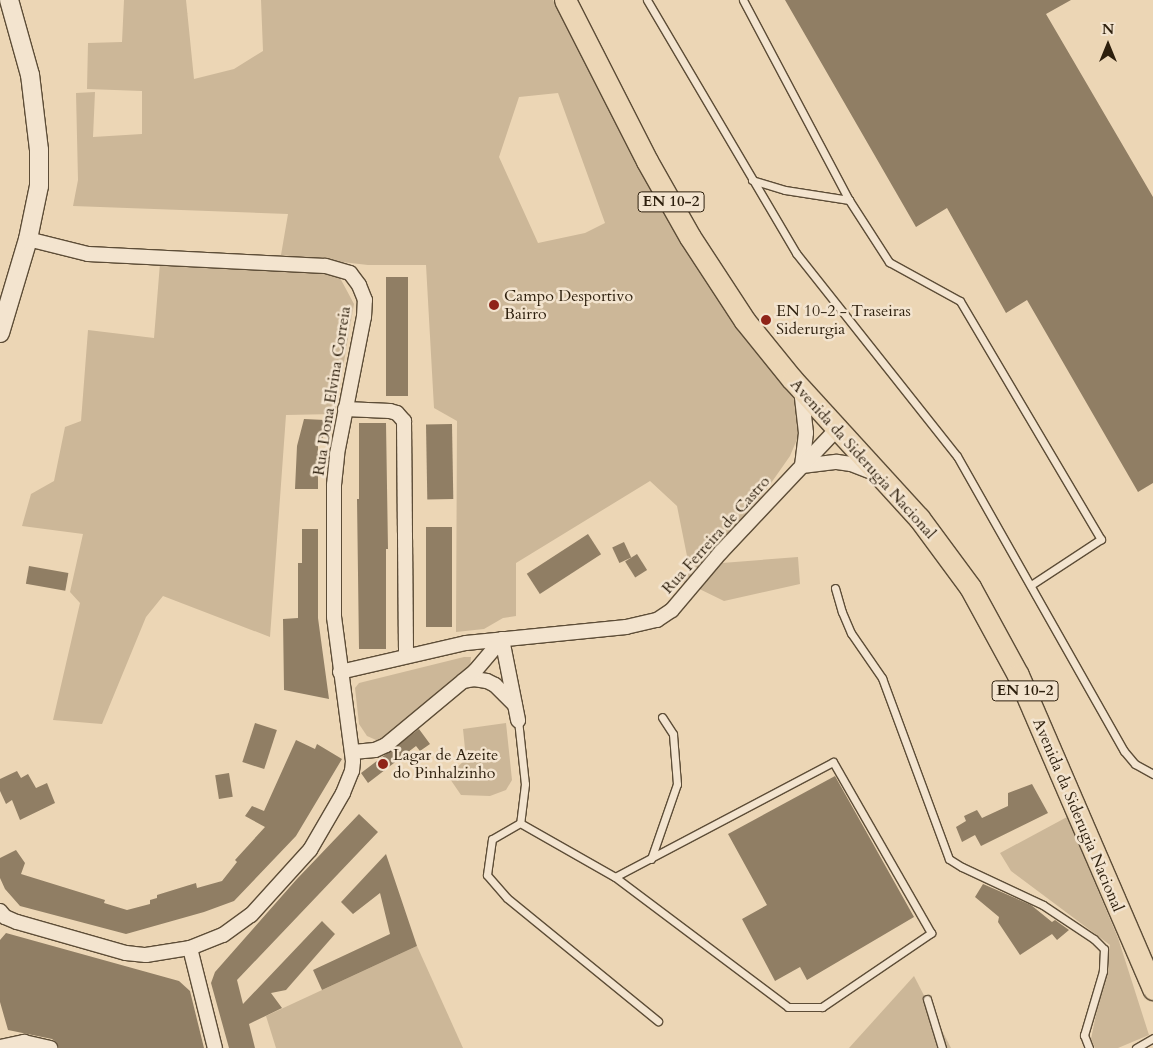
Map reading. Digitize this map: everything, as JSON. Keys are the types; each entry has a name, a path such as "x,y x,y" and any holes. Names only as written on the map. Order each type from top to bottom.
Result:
{"main road":[{"name":"Avenida da Siderugia Nacional","path":"566,0 647,161 690,237 745,321 801,389 919,518 970,587 1018,675 1153,989"}],"street":[{"path":"0,333 28,239 40,186 40,150 30,75 9,0"},
{"name":"Rua Dona Elvina Correia","path":"28,239 88,254 325,266 350,273 359,285 364,300 364,317 345,409 334,485 334,617 340,672 353,752"},
{"path":"801,389 806,433 802,466 837,462 851,464 882,478"},
{"path":"345,409 390,411 398,414 404,421 406,655"},
{"name":"Rua Ferreira de Castro","path":"340,672 406,655 466,643 626,627 657,620 672,610 721,552 837,429"},
{"path":"2,915 17,922 126,953 146,955 190,948 223,936 239,926 310,850 343,793 352,771 353,752 375,750 386,746 480,666 502,639"},
{"path":"502,639 518,720"},
{"path":"466,643 477,656 480,666"},
{"path":"463,681 474,679 487,681 495,685 515,706"},
{"path":"190,948 216,1048"},
{"path":"1,1043 24,1042 50,1048"}],"lane":[{"path":"647,0 796,253 957,456 1124,751 1135,764 1153,774"},
{"path":"742,0 849,200 889,262 960,301 1102,539 1031,585"},
{"path":"752,180 785,190 849,200"},
{"path":"835,588 851,633 882,678 949,858 962,867 1043,905 1094,939 1104,949 1103,971 1084,1035 1089,1048"},
{"path":"651,858 677,784 673,734 662,717"},
{"path":"518,720 525,784 520,823"},
{"path":"520,823 615,877 788,1006 822,1007 931,933 833,762 615,877"},
{"path":"520,823 492,839 487,875 507,898 658,1021"},
{"path":"926,999 942,1048"},
{"path":"1136,1048 1153,1038"}],"shaded area":[{"path":"124,0 186,0 194,79 234,69 263,51 261,0 553,0 597,85 720,300 799,406 800,432 790,456 762,496 717,546 722,563 798,557 800,584 724,601 681,580 690,571 677,506 650,481 516,563 516,616 503,618 484,629 456,632 457,421 434,408 426,265 368,265 281,255 288,214 73,206 78,180 76,93 95,92 93,137 142,134 142,91 87,89 88,43 122,42","holes":["558,93 605,223 585,233 538,243 499,157 519,97"]},
{"path":"160,263 290,269 339,276 354,304 335,414 286,415 270,637 163,596 146,617 102,724 53,720 80,603 70,592 83,534 22,526 31,494 54,481 65,427 81,421 88,330 154,338"},
{"path":"464,657 471,657 470,668 383,743 367,736 359,724 355,688 359,683"},
{"path":"506,723 512,780 506,790 490,796 461,795 448,776 466,759 463,729"},
{"path":"1067,817 1118,938 1149,1035 1118,1048 1095,1048 1091,1039 1110,945 1011,871 1000,853"},
{"path":"417,946 463,1048 276,1048 266,1016"},
{"path":"914,976 951,1048 849,1048"}],"building":[{"path":"785,0 1071,0 1046,14 1153,197 1153,483 1138,492 1027,300 1006,313 947,208 916,227"},
{"path":"386,277 408,277 408,396 386,396"},
{"path":"304,419 325,420 323,438 318,438 318,489 295,489 297,446"},
{"path":"359,423 386,423 388,549 386,549 386,649 359,649 357,499 359,499"},
{"path":"426,424 452,424 453,499 427,499"},
{"path":"426,527 452,527 452,627 426,627"},
{"path":"302,529 318,529 318,618 329,699 284,690 283,619 298,618 298,563 302,563"},
{"path":"588,534 601,554 540,594 527,574"},
{"path":"624,542 631,557 619,563 612,547"},
{"path":"637,554 647,570 635,578 625,561"},
{"path":"29,566 68,573 65,591 26,584"},
{"path":"255,723 277,730 264,769 242,762"},
{"path":"419,729 430,744 420,751 416,746 368,783 361,773"},
{"path":"296,740 315,749 317,744 342,759 296,836 234,901 204,912 126,934 20,906 5,889 0,878 0,858 16,850 25,863 21,874 105,900 104,903 127,910 150,904 150,900 157,898 157,895 196,883 197,888 222,881 237,862 235,860 265,827 245,816 252,806 264,811"},
{"path":"17,771 21,778 28,774 36,788 47,783 55,803 20,820 12,800 6,804 0,791 0,779"},
{"path":"229,773 233,797 219,799 215,775"},
{"path":"835,776 914,917 807,980 800,967 775,981 742,919 767,905 728,834"},
{"path":"1032,784 1048,813 981,846 975,835 962,842 956,827 966,821 964,816 977,810 982,818 1008,806 1008,793"},
{"path":"359,814 378,832 237,980 243,1004 322,921 335,934 286,990 271,993 282,1008 249,1024 255,1048 229,1048 211,983 215,972 296,880"},
{"path":"386,854 417,946 322,990 313,970 390,934 380,893 353,914 341,902"},
{"path":"983,884 1031,905 1052,922 1055,920 1069,930 1057,940 1052,934 1020,955 998,922 999,917 975,897"},
{"path":"6,933 179,981 190,991 204,1048 59,1048 52,1039 8,1030 0,1002 0,940"}],"place":[{"name":"Campo Desportivo Bairro","path":"494,305"},
{"name":"EN 10-2 - Traseiras Siderurgia","path":"766,320"},
{"name":"Lagar de Azeite do Pinhalzinho","path":"383,764"}]}
